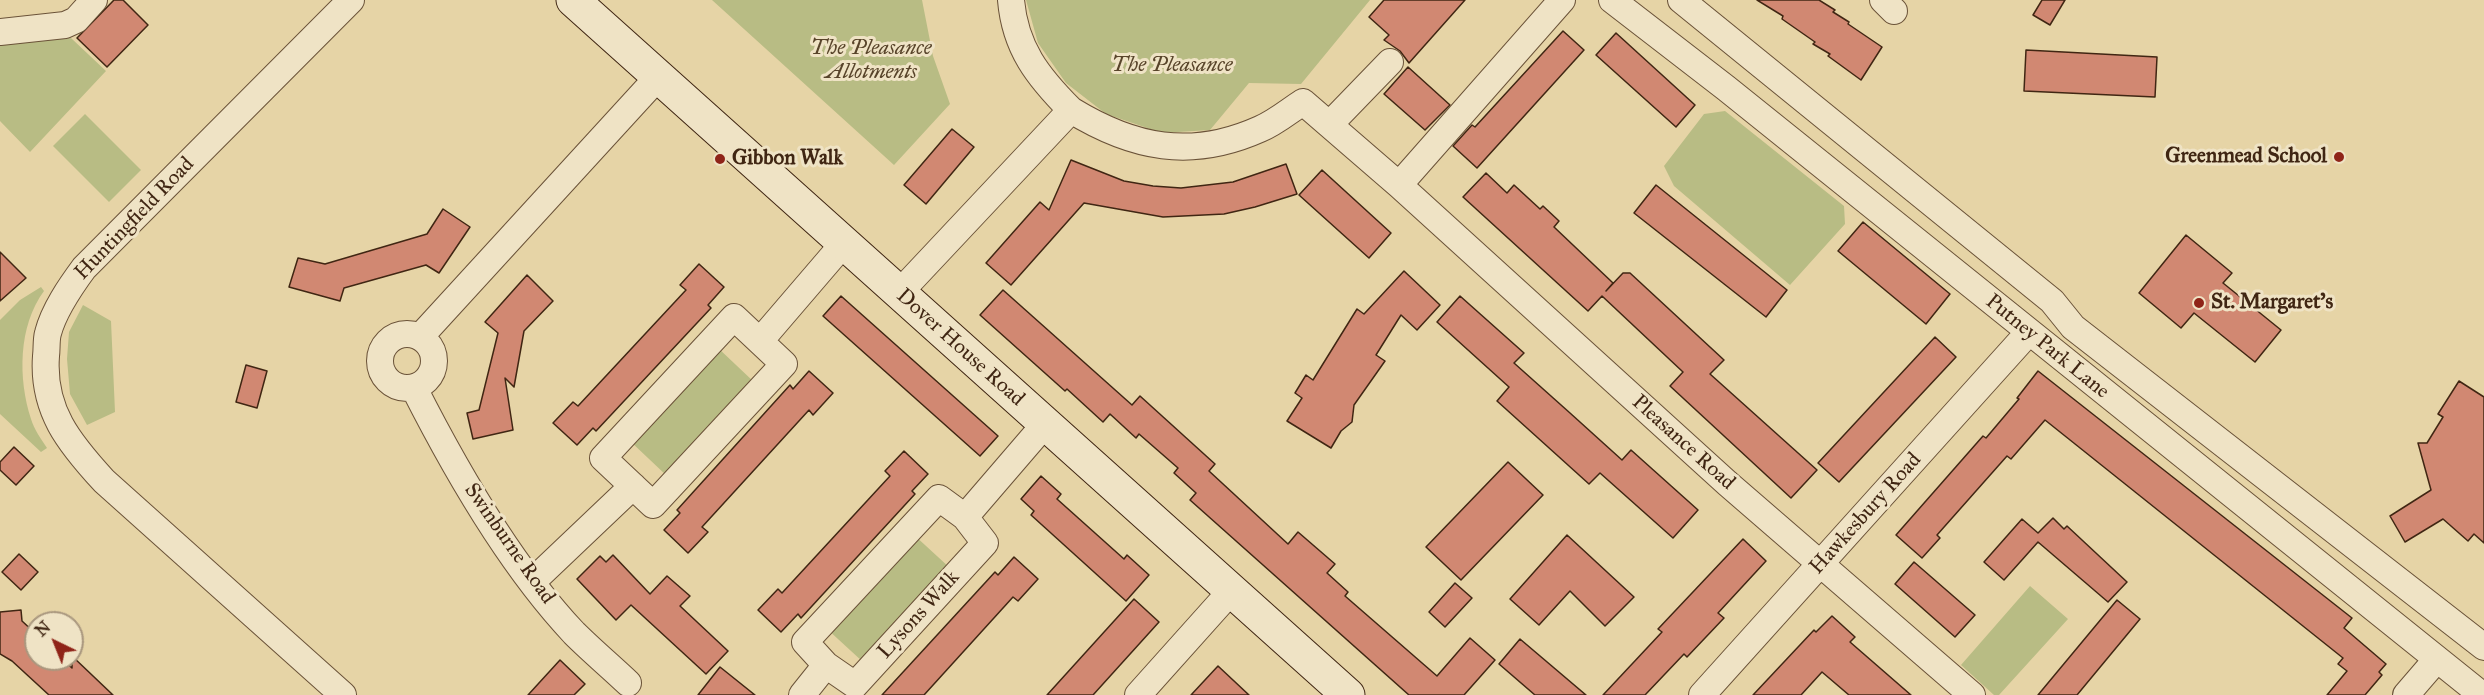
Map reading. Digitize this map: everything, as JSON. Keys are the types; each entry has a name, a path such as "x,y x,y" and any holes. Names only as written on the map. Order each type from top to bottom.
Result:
{"street":[{"path":"0,32 65,25 76,20 94,0"},
{"name":"Huntingfield Road","path":"343,695 104,481 74,449 54,416 45,375 48,333 67,292 84,268 351,0"},
{"name":"Dover House Road","path":"573,0 1348,695"},
{"path":"1011,0 1013,22 1025,55 1049,88 1071,110 1102,129 1170,148 1238,138 1263,128 1303,102 1399,184 1562,0"},
{"name":"Putney Park Lane","path":"1611,0 1726,88 2482,695"},
{"name":"Putney Park Lane","path":"1682,0 2052,301 2073,327 2484,647"},
{"path":"1330,124 1390,62"},
{"path":"420,337 659,76"},
{"path":"900,292 1071,110"},
{"name":"Pleasance Road","path":"1399,184 1656,420 1972,695"},
{"path":"760,341 844,243"},
{"path":"734,317 784,363 653,505 633,486 603,458 734,317"},
{"name":"Hawkesbury Road","path":"1702,695 2029,332"},
{"path":"406,334 420,337 433,353 434,362 428,378 414,388 405,388 389,381 383,374 379,356 389,340 406,334"},
{"name":"Swinburne Road","path":"414,388 434,429 483,511 532,582 574,632 629,691"},
{"path":"965,517 1045,424"},
{"path":"532,582 633,486"},
{"name":"Lysons Walk","path":"939,498 965,517 985,543 855,685 826,666 805,642 939,498"},
{"path":"1138,695 1232,590"},
{"path":"2406,695 2437,659"},
{"path":"802,695 826,666"}],"green space":[{"name":"The Pleasance Allotments","path":"712,0 922,0 933,56 950,104 894,165"},
{"name":"The Pleasance","path":"1026,0 1370,0 1301,84 1249,83 1210,130 1162,133 1106,114 1066,83 1038,43"},
{"path":"71,38 106,71 30,152 0,121 0,43"},
{"path":"1725,111 1844,206 1845,224 1790,285 1674,186 1664,166 1704,114"},
{"path":"85,114 141,170 109,202 53,146"},
{"path":"41,287 44,291 35,305 25,336 23,370 31,419 47,448 41,452 0,414 0,320 20,300"},
{"path":"83,305 111,321 115,412 87,425 70,394 67,359 69,332"},
{"path":"717,347 754,382 667,476 630,441"},
{"path":"913,534 950,568 863,662 826,628"},
{"path":"2030,586 2068,619 1999,695 1994,695 1961,665"}],"building":[{"path":"114,0 123,0 148,25 107,67 77,38"},
{"path":"1384,0 1465,0 1409,63 1400,51 1384,40 1389,35 1369,17"},
{"path":"1757,0 1819,0 1835,10 1833,12 1849,22 1848,24 1882,47 1861,80 1828,56 1830,54 1813,44 1815,42 1782,19 1783,16"},
{"path":"2042,0 2065,0 2050,25 2033,15"},
{"path":"1563,31 1584,50 1477,168 1453,146 1472,125 1475,127"},
{"path":"1616,33 1695,105 1676,127 1596,55"},
{"path":"2026,50 2157,57 2155,97 2024,91"},
{"path":"1408,67 1450,105 1425,130 1384,94"},
{"path":"952,129 974,147 926,204 904,185"},
{"path":"1071,160 1124,181 1181,188 1233,182 1286,164 1297,194 1224,214 1163,217 1084,203 1011,285 986,263 1040,202 1049,210"},
{"path":"1322,170 1391,233 1369,258 1299,195"},
{"path":"1486,173 1507,193 1514,185 1540,209 1543,206 1559,221 1554,227 1613,283 1606,291 1623,273 1630,273 1724,360 1710,374 1817,470 1791,498 1670,386 1683,372 1602,296 1588,311 1463,197"},
{"path":"1656,185 1787,290 1766,317 1634,213"},
{"path":"443,209 470,227 439,273 426,265 344,288 340,301 289,287 298,258 325,264 427,234"},
{"path":"1863,222 1950,294 1926,324 1838,251"},
{"name":"St. Margaret's","path":"2186,235 2232,273 2223,283 2281,330 2255,362 2194,313 2181,328 2139,293"},
{"path":"0,252 26,278 0,301"},
{"path":"699,264 724,287 708,305 711,308 596,431 593,428 577,445 553,423 573,402 578,406 686,290 680,285"},
{"path":"1404,271 1440,305 1417,330 1401,315 1376,355 1385,361 1354,405 1352,422 1341,431 1331,448 1287,421 1302,398 1295,393 1306,375 1313,380 1357,309 1364,314"},
{"path":"527,275 553,301 524,331 514,387 505,378 513,430 473,439 467,413 479,410 498,333 485,322"},
{"path":"1003,290 1132,405 1140,396 1215,464 1209,471 1288,544 1298,532 1335,564 1327,573 1348,592 1345,596 1437,676 1470,638 1495,660 1464,695 1409,695 1190,500 1196,493 1174,473 1178,468 1139,434 1136,438 1110,414 1103,422 980,315"},
{"path":"841,296 998,436 980,456 823,316"},
{"path":"1460,296 1524,353 1514,363 1622,460 1631,450 1698,510 1673,538 1600,473 1589,484 1497,401 1509,387 1437,322"},
{"path":"1935,337 1956,357 1839,482 1818,463"},
{"path":"246,365 267,371 257,408 236,402"},
{"path":"809,371 833,393 813,415 809,410 702,527 708,532 688,553 664,530 680,513 677,510 790,385 793,389"},
{"path":"2038,371 2352,618 2344,628 2386,664 2379,672 2382,675 2365,695 2327,695 2347,671 2338,664 2343,658 2045,420 2011,459 2007,456 1937,535 1940,538 1922,558 1896,535 1983,436 1986,438 2019,399 2017,398"},
{"path":"2459,381 2484,397 2484,543 2474,534 2468,541 2443,519 2405,542 2390,516 2431,490 2418,443 2427,443 2443,417 2438,414"},
{"path":"14,447 34,466 16,485 0,470 0,462"},
{"path":"904,451 928,474 912,491 915,494 801,618 798,614 781,632 758,610 778,589 782,593 890,476 885,471"},
{"path":"1508,462 1543,495 1461,580 1426,547"},
{"path":"1041,476 1061,494 1057,499 1124,559 1127,555 1149,575 1126,601 1031,515 1034,511 1021,499"},
{"path":"2053,518 2064,529 2067,526 2127,582 2108,602 2038,542 2004,580 1984,562 2022,519 2038,533"},
{"path":"1567,535 1634,597 1605,626 1570,591 1539,625 1510,599"},
{"path":"1743,539 1766,561 1718,613 1724,618 1687,657 1684,654 1645,695 1603,695 1662,632 1658,629"},
{"path":"19,554 38,572 21,590 2,572"},
{"path":"613,555 650,594 667,576 690,596 680,606 728,651 706,674 631,605 616,620 577,579 600,556 606,562"},
{"path":"1014,557 1038,579 1018,601 1013,597 924,695 882,695 995,572 998,575"},
{"path":"1914,562 1975,615 1955,637 1895,584"},
{"path":"1455,583 1472,598 1445,627 1429,612"},
{"path":"1134,599 1159,622 1093,695 1047,695"},
{"path":"2117,600 2140,619 2077,695 2038,695"},
{"path":"21,610 24,623 24,671 84,671 84,667 113,695 49,695 12,661 0,654 0,612"},
{"path":"1832,616 1855,637 1850,642 1911,695 1849,695 1822,672 1801,695 1753,695 1814,630 1816,632"},
{"path":"1520,639 1586,695 1535,695 1499,664"},
{"path":"560,660 585,684 574,695 528,695"},
{"path":"1218,666 1249,695 1191,695"},
{"path":"720,667 755,695 698,695"}],"place":[{"name":"Greenmead School","path":"2339,157"},
{"name":"Gibbon Walk","path":"720,159"},
{"name":"St. Margaret's","path":"2199,303"}]}
